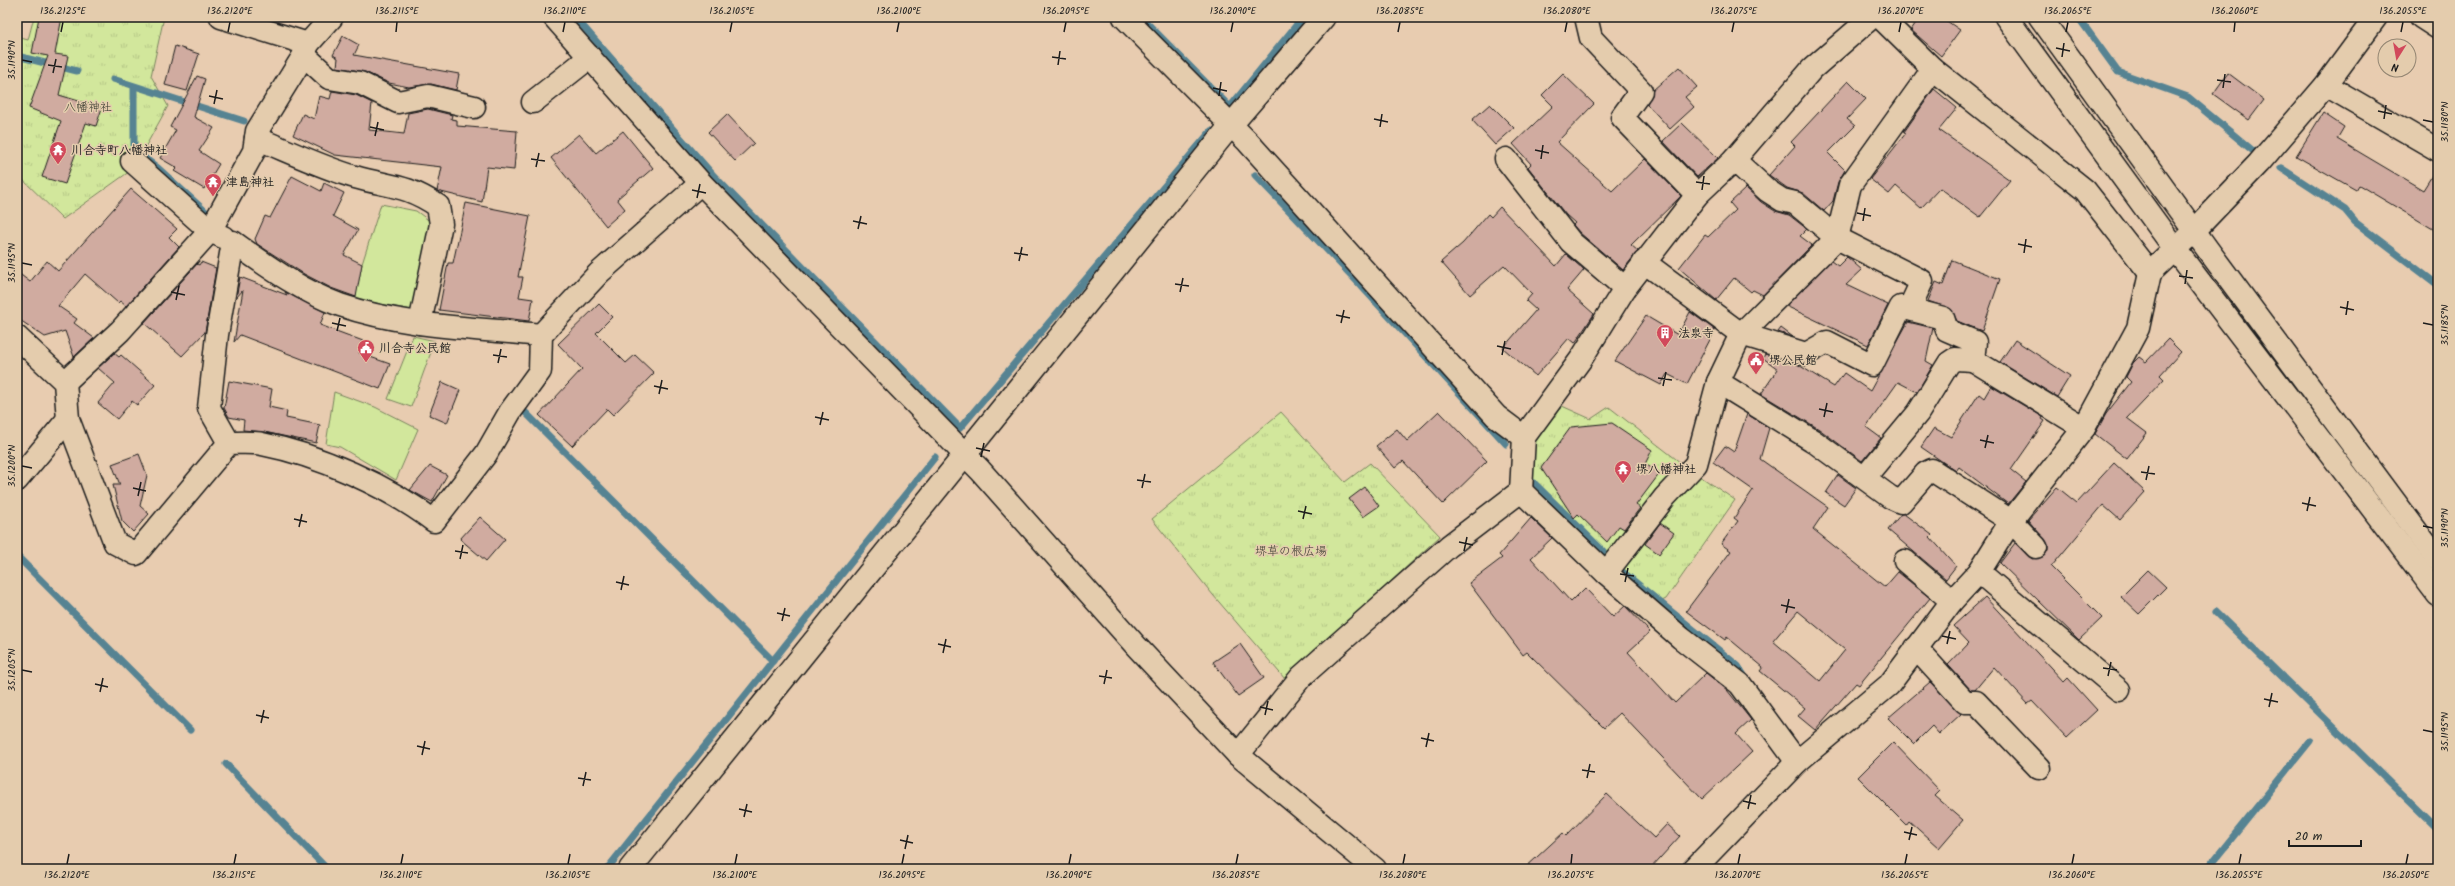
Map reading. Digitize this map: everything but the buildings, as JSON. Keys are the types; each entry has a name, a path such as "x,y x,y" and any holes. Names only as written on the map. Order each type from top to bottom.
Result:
{"street":[{"path":"221,17 306,49 329,78 360,83 398,102 428,96 474,107"},
{"path":"66,382 120,331 210,231 254,151 256,138 265,117 306,49 332,17"},
{"path":"554,17 701,183 966,456 1137,647 1238,755 1375,869"},
{"path":"1124,17 1231,125 1496,416 1524,437"},
{"path":"630,869 966,456 1231,125 1324,17"},
{"path":"1586,17 1591,38 1641,91 1622,117 1697,195"},
{"path":"1880,17 1933,69 2085,190 2150,273"},
{"path":"2006,17 2175,249 2438,595"},
{"path":"2040,17 2194,231 2438,560"},
{"path":"1694,869 1797,762 1889,685 1952,601 1978,572 2010,521 2084,428 2138,328 2150,273 2194,231 2259,163 2326,85 2376,17"},
{"path":"2421,17 2438,28"},
{"path":"1797,762 1740,684 1681,638 1606,574 1521,490 1524,437 1581,359 1625,288 1697,195 1734,160 1812,69 1861,21"},
{"path":"533,102 590,57"},
{"path":"1606,574 1665,497 1696,464 1718,382 1741,334 1837,238 1850,185 1933,69"},
{"path":"2326,85 2438,150"},
{"path":"256,138 355,177 390,184 418,193 438,206 441,224 420,322"},
{"path":"1506,159 1571,242 1625,288"},
{"path":"1734,160 1768,191 1782,200 1795,203 1837,238 1922,281 1909,309"},
{"path":"132,161 210,231 233,242 284,279 340,304 420,322 542,335"},
{"path":"229,443 262,444 333,464 419,510 434,520 486,454 510,412 540,371 542,335 599,273 701,183"},
{"path":"229,443 209,408 217,335 233,242"},
{"path":"1644,262 1741,334 1806,354 1827,342 1872,365 1901,307 1943,318 1947,330 1975,342 1973,360"},
{"path":"17,337 66,382 68,419 116,543 136,554 229,443"},
{"path":"1865,477 1918,413 1949,364 1955,359 1973,360 2084,428"},
{"path":"1718,382 1812,440 1865,477 1890,497 1901,502 1926,473 1932,470 2010,521 2036,547"},
{"path":"17,480 68,419"},
{"path":"1238,755 1302,677 1449,546 1521,490"},
{"path":"1905,561 1952,601"},
{"path":"1978,572 2119,690"},
{"path":"1916,648 1965,702 1976,702 2039,768"}],"green space":[{"name":"八幡神社","path":"34,17 164,17 151,76 168,106 133,169 63,219 17,174 17,37 28,40"},
{"path":"381,204 416,211 431,222 412,310 355,299 362,264"},
{"path":"413,336 435,341 411,407 388,399"},
{"path":"334,392 375,407 418,429 396,480 340,447 326,444"},
{"path":"1562,406 1591,419 1609,407 1685,466 1735,500 1666,599 1652,606 1527,487 1531,444"},
{"name":"堺草の根広場","path":"1281,412 1345,482 1370,463 1440,536 1285,679 1213,595 1152,519"}],"waterway":[{"path":"575,17 714,176 960,428 1211,131"},
{"path":"1141,17 1230,107 1303,17"},
{"path":"2078,17 2118,72 2188,97 2252,150"},
{"path":"17,56 77,71"},
{"path":"113,79 244,121"},
{"path":"134,87 134,150 158,168 205,211"},
{"path":"2281,168 2345,210 2355,222 2438,285"},
{"path":"1255,175 1351,275 1506,444"},
{"path":"522,409 773,661"},
{"path":"607,869 935,457"},
{"path":"1534,483 1603,551"},
{"path":"17,556 190,730"},
{"path":"1624,573 1738,666 1745,677"},
{"path":"2216,612 2438,829"},
{"path":"2207,869 2310,741"},
{"path":"226,764 327,869"}],"place":[{"name":"川合寺町八幡神社","path":"58,165"},
{"name":"津島神社","path":"213,197"},
{"name":"法泉寺","path":"1665,348"},
{"name":"川合寺公民館","path":"366,363"},
{"name":"堺公民館","path":"1756,375"},
{"name":"堺八幡神社","path":"1623,484"}]}
